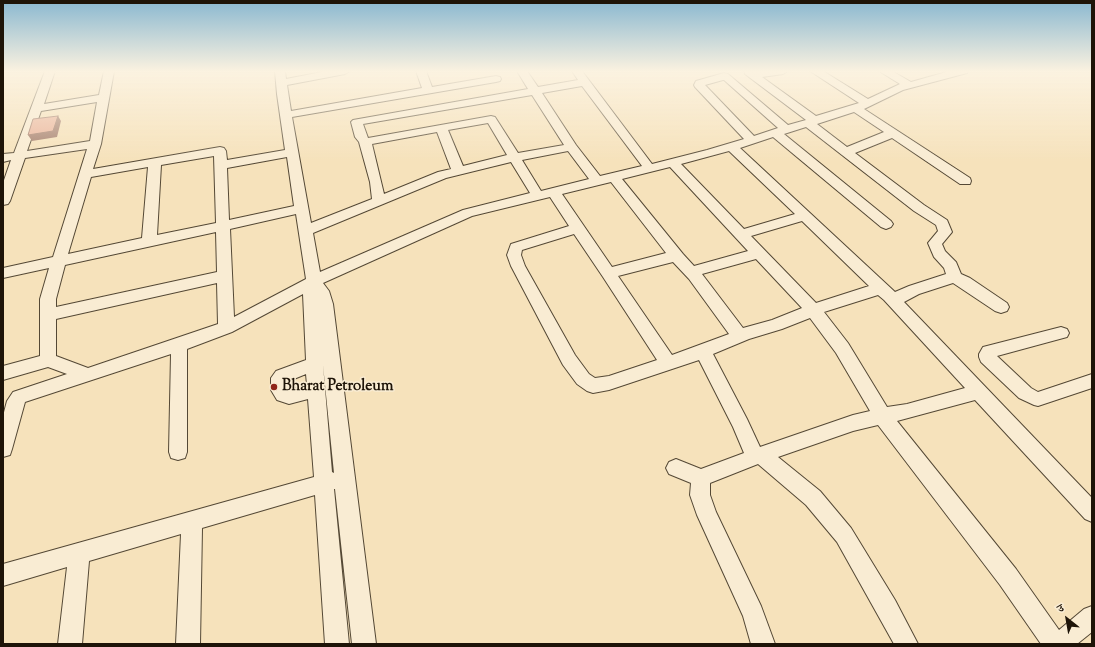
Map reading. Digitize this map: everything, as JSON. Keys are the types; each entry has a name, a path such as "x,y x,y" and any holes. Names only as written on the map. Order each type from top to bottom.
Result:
{"street":[{"path":"3,200 40,101"},
{"path":"38,108 82,101"},
{"path":"48,360 48,299 95,144 102,101"},
{"path":"284,101 314,281 321,291 325,304 364,644"},
{"path":"286,115 374,101"},
{"path":"358,122 477,101"},
{"path":"484,101 491,119 538,196"},
{"path":"542,101 571,147 598,182"},
{"path":"600,101 650,169"},
{"path":"715,101 752,140"},
{"path":"751,101 781,131 886,224"},
{"path":"786,101 846,152 919,208 942,223 945,232 935,243 939,253 951,266 954,277"},
{"path":"863,101 868,104"},
{"path":"3,449 16,401 19,397 179,345 226,328 314,281 468,213 615,178 732,147 873,101"},
{"path":"354,105 361,137 365,142 376,182 379,201"},
{"path":"855,108 965,181"},
{"path":"365,142 491,119"},
{"path":"442,129 458,170"},
{"path":"846,152 893,133"},
{"path":"3,158 95,144"},
{"path":"305,231 424,181 458,170 571,147"},
{"path":"732,147 893,300 1092,512"},
{"path":"85,174 220,151 226,328"},
{"path":"221,165 292,152"},
{"path":"149,242 155,162"},
{"path":"673,163 813,310 842,348 882,416 989,554 1055,644"},
{"path":"615,178 676,256 691,272 740,336"},
{"path":"554,192 667,362"},
{"path":"3,273 302,209"},
{"path":"741,234 804,216"},
{"path":"577,228 526,243 516,248 514,255 521,271 569,360 583,380 593,386 609,383 703,351 740,336 776,325 813,310 881,288"},
{"path":"691,272 760,253"},
{"path":"608,273 676,256"},
{"path":"48,315 224,276"},
{"path":"893,300 914,290 954,277 965,282 1002,307"},
{"path":"314,281 310,295 316,390 337,644"},
{"path":"1061,333 989,352 987,357 1024,393 1038,399 1092,381"},
{"path":"178,452 179,345"},
{"path":"703,351 758,456 813,498 844,535 887,608 906,644"},
{"path":"3,373 48,360 88,375"},
{"path":"315,364 282,376 280,378 280,390 283,395 289,397 316,390"},
{"path":"676,468 701,478 797,442 882,416 907,412 980,391"},
{"path":"3,575 344,478"},
{"path":"701,478 700,495 707,514 753,614 763,644"},
{"path":"188,644 192,522"},
{"path":"70,644 79,554"},
{"path":"1060,644 1092,617"}],"building":[{"path":"58,116 53,131 28,135 33,119"}],"place":[{"name":"Bharat Petroleum","path":"274,387"}]}
